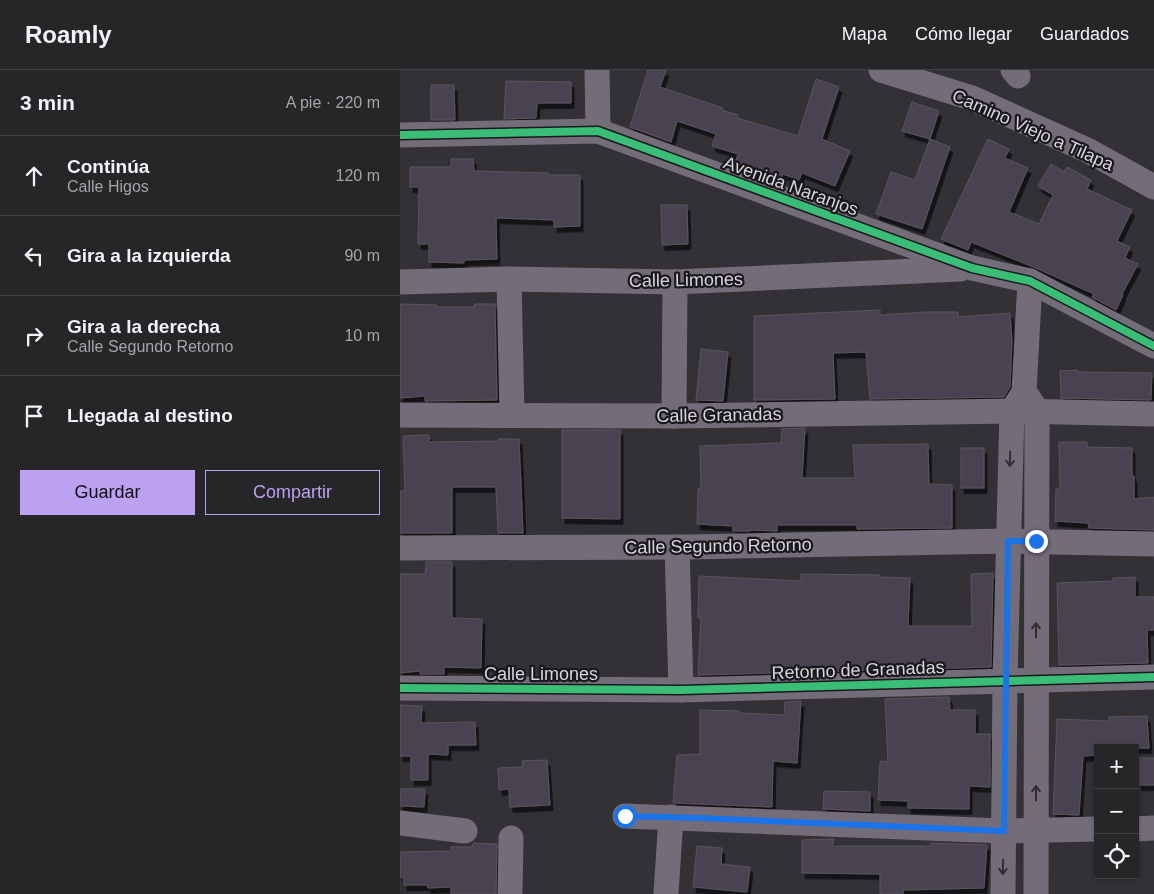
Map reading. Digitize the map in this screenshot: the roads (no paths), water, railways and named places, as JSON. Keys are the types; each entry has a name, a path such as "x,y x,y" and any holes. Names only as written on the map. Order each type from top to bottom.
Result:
{"street":[{"path":"597,70 598,131"},
{"name":"Camino Viejo a Tilapa","path":"881,70 972,98 1089,152 1154,187"},
{"name":"Avenida Naranjos","path":"400,134 598,131 972,268 1030,281 1154,346"},
{"name":"Calle Limones","path":"400,282 509,280 675,282 972,268"},
{"path":"509,280 512,415"},
{"path":"1003,894 1008,541 1024,404 1030,281"},
{"path":"674,416 675,282"},
{"path":"1024,404 1036,541 1036,894"},
{"name":"Calle Granadas","path":"400,415 674,416 1024,404 1154,414"},
{"name":"Calle Segundo Retorno","path":"400,548 677,547 1008,541 1154,544"},
{"path":"677,547 681,690"},
{"name":"Retorno de Granadas","path":"681,690 1154,677"},
{"name":"Calle Limones","path":"400,688 681,690"},
{"path":"625,816 1004,831 1094,829"},
{"path":"666,894 671,817"},
{"path":"400,823 465,830"},
{"path":"1139,828 1154,828"},
{"path":"510,894 512,838"}]}
